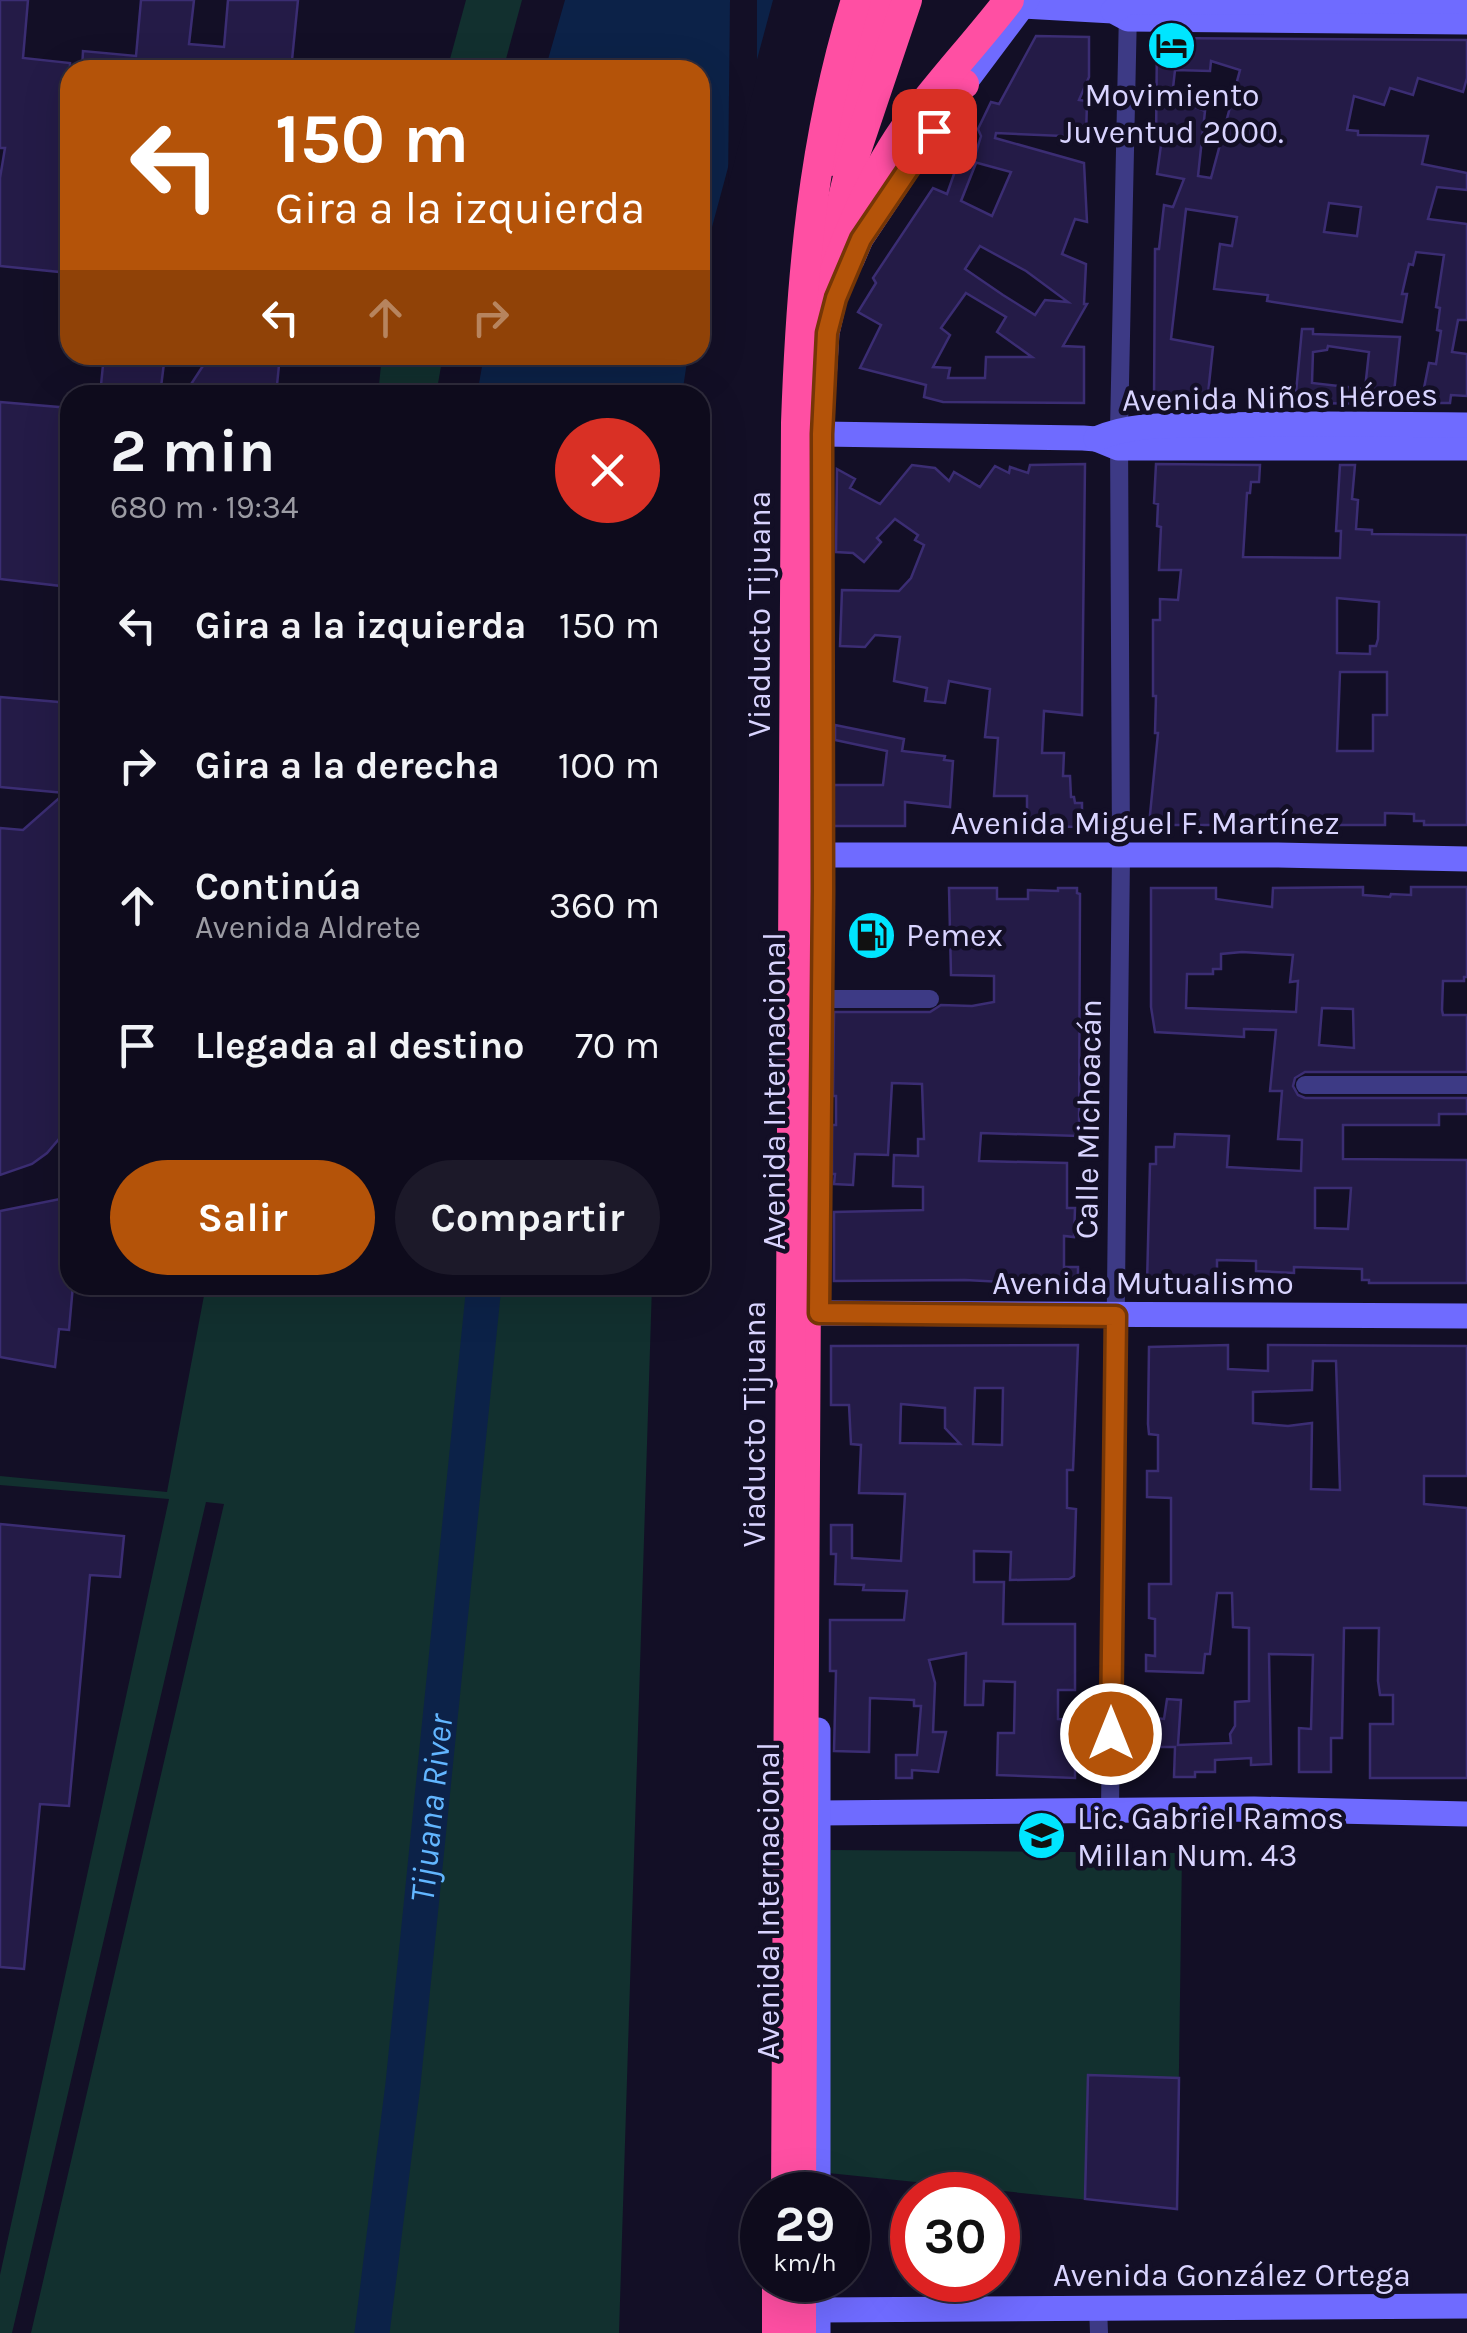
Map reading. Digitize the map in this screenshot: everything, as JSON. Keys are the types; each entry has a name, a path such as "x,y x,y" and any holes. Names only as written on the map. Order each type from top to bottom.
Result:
{"highway":[{"name":"Viaducto Tijuana","path":"786,2172 796,423 807,233 817,161 835,66 856,0"},
{"name":"Viaducto Tijuana","path":"794,2172 804,514 810,342 824,200 867,0"},
{"name":"Avenida Internacional","path":"778,2172 790,376 800,290 822,195 877,0"},
{"name":"Avenida Internacional","path":"802,2172 811,362 832,237 856,151 907,0"},
{"path":"810,342 849,231 906,128 1020,2"},
{"path":"832,237 860,190 904,135 964,84"},
{"path":"777,2302 777,2333"},
{"path":"785,2302 785,2333"},
{"path":"802,2302 808,2327"}],"street":[{"path":"1123,11 1467,1"},
{"path":"1020,2 1123,11 1467,22"},
{"name":"Avenida Internacional","path":"818,2172 822,434 827,333 836,298 861,239 1020,2"},
{"name":"Calle Michoacán","path":"1110,1810 1122,855 1111,439 1123,11"},
{"path":"1278,450 1279,423"},
{"name":"Avenida Niños Héroes","path":"1111,439 1279,423 1467,425"},
{"name":"Avenida Niños Héroes","path":"822,434 1111,439 1278,450 1467,448"},
{"name":"Avenida Miguel F. Martínez","path":"823,854 1467,859"},
{"path":"822,999 930,999"},
{"path":"1305,1085 1467,1084"},
{"name":"Avenida Mutualismo","path":"819,1313 1467,1316"},
{"path":"818,1813 1110,1810 1467,1814"},
{"path":"808,2327 813,2302"},
{"name":"Avenida González Ortega","path":"808,2327 1467,2306"}],"green space":[{"path":"466,0 522,0 506,60 450,60"},
{"path":"381,365 441,365 438,385 379,385"},
{"path":"204,1295 652,1295 619,2333 31,2333 224,1504 206,1502 12,2333 0,2333 0,2275 169,1499 0,1485 0,1476 167,1492"},
{"path":"831,1850 1182,1853 1177,2209 1020,2193 1020,2172 890,2172 890,2179 870,2177 870,2172 828,2172"}],"water":[{"path":"565,0 773,0 710,235 710,60 548,60"},
{"path":"482,365 686,365 684,385 479,385"}],"pier":[{"path":"730,0 757,0 757,76 728,186"}],"building":[{"path":"0,0 28,0 23,58 60,62 60,272 0,266 0,178 5,148 0,148"},
{"path":"141,0 194,0 189,44 224,47 228,0 298,0 292,60 83,60 83,51 136,56"},
{"path":"1036,36 1089,37 1089,77 1079,100 1087,101 1086,137 996,133 995,138 1084,163 1087,222 1075,219 1062,254 1086,264 1087,304 1063,346 1084,347 1084,403 943,402 924,397 926,385 860,368 881,325 858,312 876,283 873,278 933,188 947,194 960,157 973,162 981,136 978,129 991,102 999,104","holes":["974,162 1011,172 992,216 961,201","980,246 1026,271 1068,302 1045,300 1035,315 965,269","966,293 1006,317 997,332 1032,357 986,357 985,378 948,378 950,368 933,367 950,335 941,328"]},
{"path":"1157,38 1467,40 1463,92 1418,78 1413,95 1390,88 1384,105 1354,96 1347,130 1358,131 1358,135 1428,136 1422,164 1467,173 1467,190 1437,187 1428,219 1467,224 1467,320 1458,320 1452,352 1467,354 1467,396 1451,395 1450,403 1421,403 1429,363 1436,364 1441,331 1437,330 1440,308 1436,307 1444,255 1416,252 1402,294 1407,294 1402,322 1267,301 1268,295 1214,289 1220,244 1232,246 1237,217 1186,209 1171,339 1213,347 1207,403 1154,402 1155,249 1159,249 1164,205 1173,207 1184,179 1157,174 1161,145 1156,143","holes":["1211,61 1240,70 1211,178 1198,176 1205,111 1172,97 1175,70 1210,71","1329,203 1361,207 1357,236 1324,232"]},
{"path":"1302,329 1313,329 1313,334 1400,337 1394,392 1405,393 1404,404 1295,403","holes":["1328,346 1369,352 1365,389 1312,383 1313,352 1327,350"]},
{"path":"103,365 164,365 161,385 101,385"},
{"path":"204,365 279,365 277,385 190,385"},
{"path":"0,402 60,407 60,586 0,579"},
{"path":"1085,464 1082,715 1044,711 1042,753 1064,753 1063,776 1070,776 1075,803 1082,803 1082,827 1027,826 1027,796 994,796 998,738 985,737 990,689 949,681 945,703 925,701 927,688 894,681 900,637 875,635 865,647 840,646 842,590 899,591 911,578 924,545 915,540 918,535 895,519 877,538 881,542 864,562 853,553 836,552 837,469 855,479 850,488 880,504 912,465 935,468 949,481 954,472 980,487 995,466 1009,473 1010,467 1028,473 1030,465"},
{"path":"1156,464 1260,465 1259,482 1251,482 1247,493 1243,557 1340,558 1341,531 1336,531 1340,465 1355,465 1352,499 1358,500 1356,529 1372,530 1372,534 1467,535 1467,825 1424,825 1424,821 1414,821 1414,814 1385,813 1385,825 1149,825 1158,733 1153,696 1153,620 1160,620 1160,599 1178,600 1181,570 1159,570 1161,527 1157,526 1158,504 1154,503","holes":["1337,598 1379,602 1378,639 1376,646 1370,646 1370,654 1337,653","1340,672 1387,672 1387,715 1373,715 1373,751 1337,751"]},
{"path":"0,697 60,702 60,793 0,787"},
{"path":"835,725 904,739 902,751 945,756 944,760 953,761 950,807 905,802 905,826 832,826 834,785 883,785 887,751 835,740"},
{"path":"60,797 60,1138 32,1164 0,1175 0,828 23,830"},
{"path":"1363,887 1363,895 1390,897 1411,895 1411,887 1467,887 1467,977 1464,981 1443,981 1442,1010 1443,1015 1467,1015 1467,1072 1305,1072 1295,1078 1293,1086 1305,1098 1467,1098 1467,1114 1439,1114 1439,1125 1343,1125 1343,1159 1467,1160 1467,1283 1369,1283 1362,1280 1362,1269 1294,1267 1294,1273 1256,1271 1256,1261 1217,1260 1217,1283 1147,1284 1150,1164 1156,1164 1156,1147 1174,1147 1175,1134 1229,1136 1227,1167 1301,1171 1302,1140 1278,1139 1282,1091 1270,1091 1276,1030 1244,1029 1244,1037 1155,1032 1151,1007 1151,888 1216,888 1216,899 1272,907 1273,888","holes":["1221,954 1293,955 1290,982 1298,981 1296,1012 1186,1008 1187,974 1213,974 1213,969 1221,969","1322,1008 1353,1009 1354,1048 1319,1045","1315,1188 1351,1188 1348,1229 1315,1228"]},
{"path":"949,888 997,888 997,899 1028,899 1028,890 1058,888 1077,888 1080,894 1079,1136 981,1133 979,1161 1067,1163 1067,1208 1075,1208 1074,1237 1064,1236 1064,1267 1078,1267 1078,1286 965,1280 834,1281 834,1212 923,1210 923,1187 893,1186 894,1155 918,1156 918,1139 924,1139 922,1084 892,1083 888,1155 855,1154 853,1185 834,1184 834,1012 930,1012 941,1005 994,1002 994,976 951,975"},
{"path":"60,1199 60,1295 72,1295 69,1330 59,1329 55,1367 0,1357 0,1211"},
{"path":"1078,1345 1073,1470 1067,1470 1067,1508 1076,1509 1074,1576 1010,1580 1011,1552 974,1551 974,1582 1004,1582 1003,1624 1075,1624 1075,1690 1058,1690 1058,1719 1075,1720 1075,1778 997,1775 998,1733 1014,1733 1015,1682 984,1681 983,1705 965,1705 966,1653 929,1660 935,1683 933,1732 946,1732 938,1772 912,1770 912,1778 896,1778 896,1755 917,1755 921,1706 914,1706 914,1700 870,1698 869,1752 834,1751 836,1671 830,1671 830,1620 904,1620 907,1591 863,1590 864,1585 835,1584 836,1554 831,1554 831,1525 852,1525 852,1558 901,1561 905,1494 859,1493 861,1445 851,1444 849,1405 831,1405 831,1346","holes":["975,1388 1003,1388 1002,1445 973,1444","901,1404 945,1408 945,1428 960,1444 900,1443"]},
{"path":"1228,1345 1228,1369 1268,1371 1268,1345 1467,1346 1467,1476 1424,1476 1424,1504 1467,1508 1467,1778 1370,1778 1370,1724 1393,1724 1393,1695 1380,1695 1379,1628 1344,1628 1342,1738 1331,1738 1331,1772 1299,1772 1299,1728 1311,1729 1313,1655 1269,1654 1271,1764 1251,1765 1251,1758 1215,1760 1215,1772 1174,1777 1175,1747 1154,1747 1154,1718 1164,1719 1167,1699 1181,1700 1178,1745 1231,1743 1235,1702 1249,1701 1249,1628 1233,1627 1232,1593 1217,1593 1210,1654 1205,1654 1203,1673 1146,1671 1146,1655 1155,1656 1155,1619 1149,1618 1149,1584 1171,1584 1171,1498 1147,1497 1147,1471 1158,1471 1158,1435 1149,1434 1148,1424 1149,1347","holes":["1313,1361 1336,1361 1340,1490 1311,1489 1312,1423 1253,1423 1253,1392 1312,1390"]},
{"path":"0,1524 124,1536 120,1577 90,1575 69,1806 40,1804 24,1969 0,1967"},
{"path":"1088,2075 1179,2078 1177,2209 1085,2199"}],"waterway":[{"name":"Tijuana River","path":"372,2333 403,2084 483,1295"}],"place":[{"name":"Movimiento Juventud 2000.","path":"1172,45"},
{"name":"Pemex","path":"871,935"},
{"name":"Lic. Gabriel Ramos Millan Num. 43","path":"1042,1836"}],"route":[{"path":"934,131 861,239 836,298 827,333 822,434 819,1313 1116,1316 1111,1734"}]}
